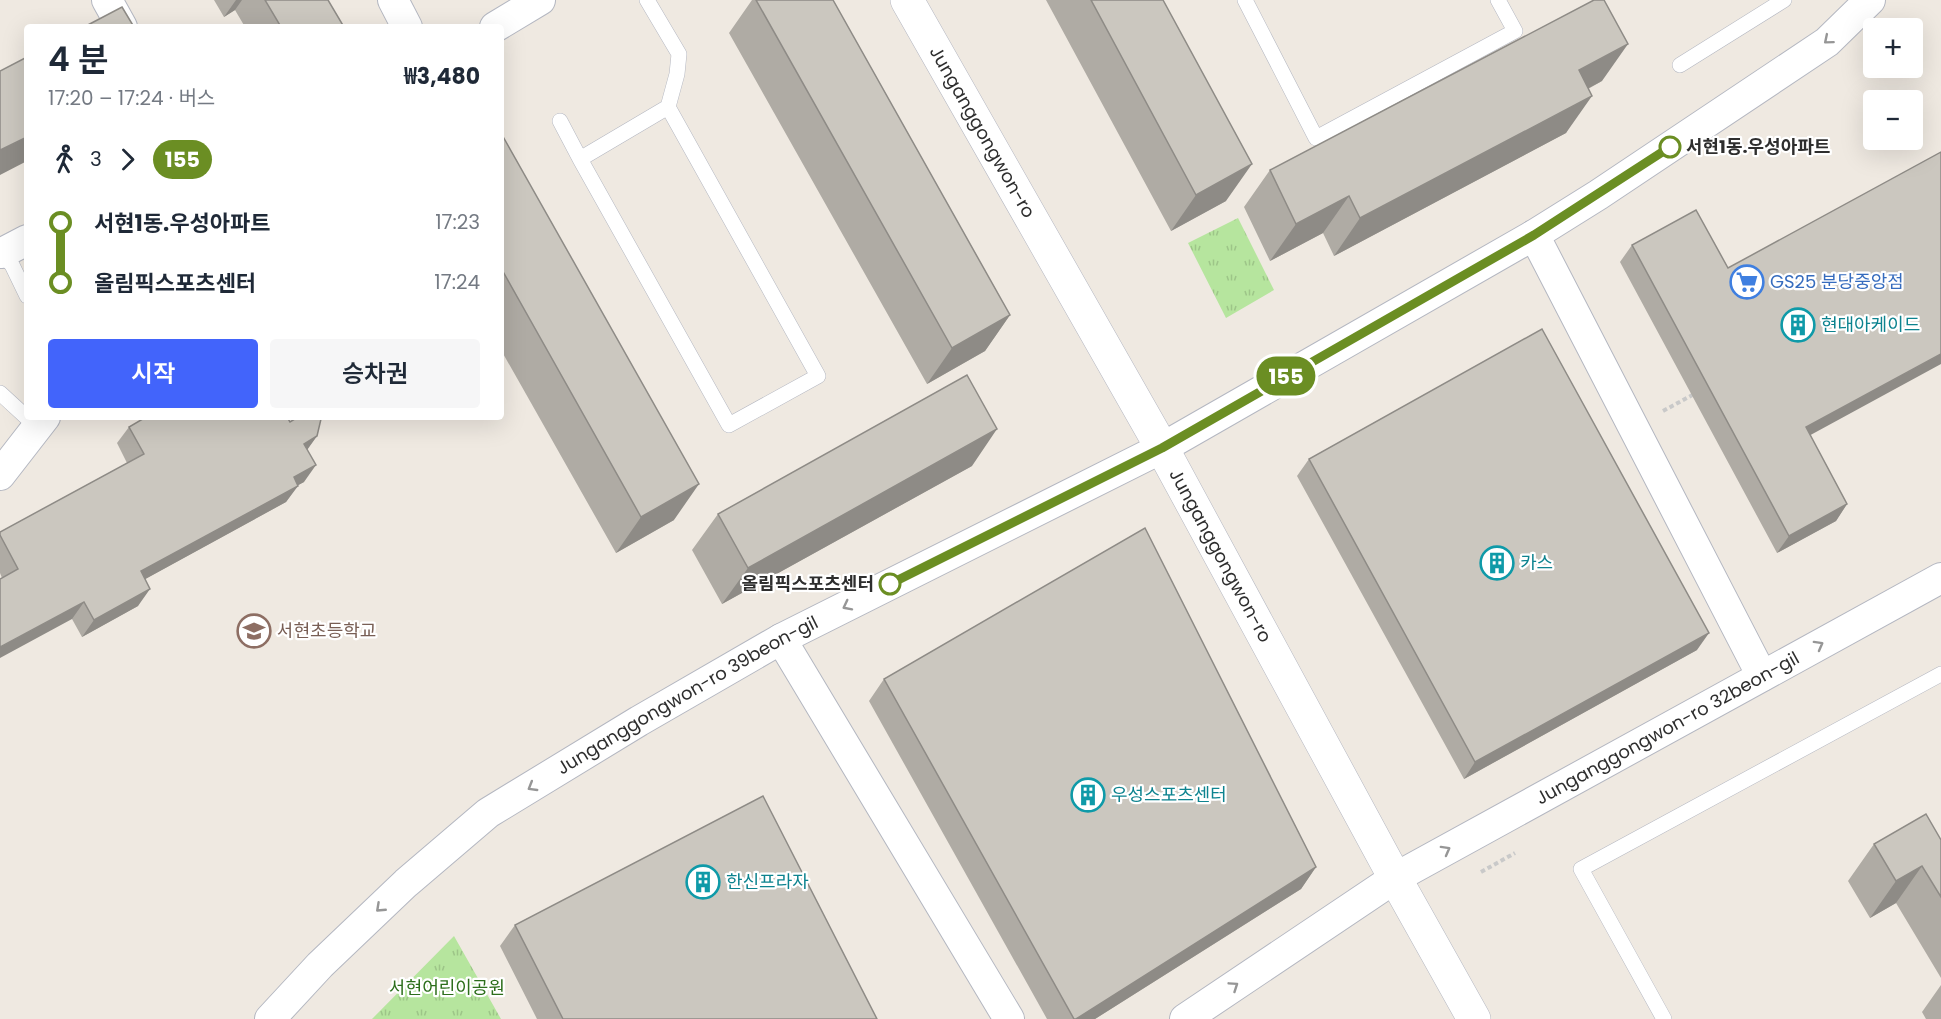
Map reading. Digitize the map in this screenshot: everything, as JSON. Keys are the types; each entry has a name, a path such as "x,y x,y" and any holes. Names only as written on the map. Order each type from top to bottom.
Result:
{"street":[{"path":"107,0 120,24"},
{"path":"393,0 405,24"},
{"path":"500,24 540,0"},
{"name":"Junganggongwon-ro","path":"907,0 1162,448 1474,1019"},
{"name":"Junganggongwon-ro 39beon-gil","path":"270,1019 320,965 406,883 488,813 639,721 781,639 1162,448 1534,235 1598,195 1827,42 1870,0"},
{"path":"1534,235 1762,676"},
{"path":"0,475 41,422"},
{"name":"Junganggongwon-ro 32beon-gil","path":"1185,1019 1395,878 1941,578"},
{"path":"781,639 1009,1019"}],"lane":[{"path":"580,159 668,106 677,74 679,54 647,0"},
{"path":"1245,0 1316,138 1515,31 1498,0"},
{"path":"1680,65 1784,0"},
{"path":"560,121 729,425 818,376 668,106"},
{"path":"10,248 12,265 24,290"},
{"path":"0,393 24,410"},
{"path":"1664,1019 1581,869 1941,674"}],"path":[{"path":"1663,411 1704,389"}],"green space":[{"path":"1238,218 1274,290 1226,318 1188,243"},
{"name":"서현어린이공원","path":"454,936 501,1019 372,1019"}],"building":[{"path":"265,0 328,0 342,24 279,24"},
{"path":"756,0 833,0 1010,315 952,348"},
{"path":"1091,0 1163,0 1252,164 1196,195"},
{"path":"1594,0 1604,0 1628,44 1579,70 1592,96 1360,218 1349,196 1296,224 1270,170"},
{"path":"122,7 132,24 90,24"},
{"path":"24,59 24,138 0,150 0,71"},
{"path":"504,138 699,484 641,517 504,273"},
{"name":"현대아케이드","path":"1941,152 1941,354 1806,427 1847,504 1789,536 1632,245 1696,210 1728,268"},
{"name":"카스","path":"1542,329 1709,633 1475,762 1309,459"},
{"path":"967,375 997,429 748,568 718,514"},
{"path":"141,420 289,420 290,422 321,420 317,436 304,444 316,465 294,477 298,486 141,571 150,589 94,620 84,602 0,647 0,579 18,569 0,532 144,454 129,427"},
{"name":"우성스포츠센터","path":"1145,528 1316,867 1074,1019 884,679"},
{"name":"한신프라자","path":"763,796 877,1019 563,1019 515,925"},
{"path":"1926,814 1941,840 1941,897 1922,866 1896,881 1874,844"}],"bus line":[{"name":"155","path":"890,584 1162,448 1534,235 1670,147"}],"place":[{"name":"서현1동.우성아파트","path":"1670,147"},
{"name":"GS25 분당중앙점","path":"1747,282"},
{"name":"현대아케이드","path":"1798,325"},
{"name":"카스","path":"1497,563"},
{"name":"올림픽스포츠센터","path":"890,584"},
{"name":"서현초등학교","path":"254,631"},
{"name":"우성스포츠센터","path":"1088,795"},
{"name":"한신프라자","path":"703,882"}]}
